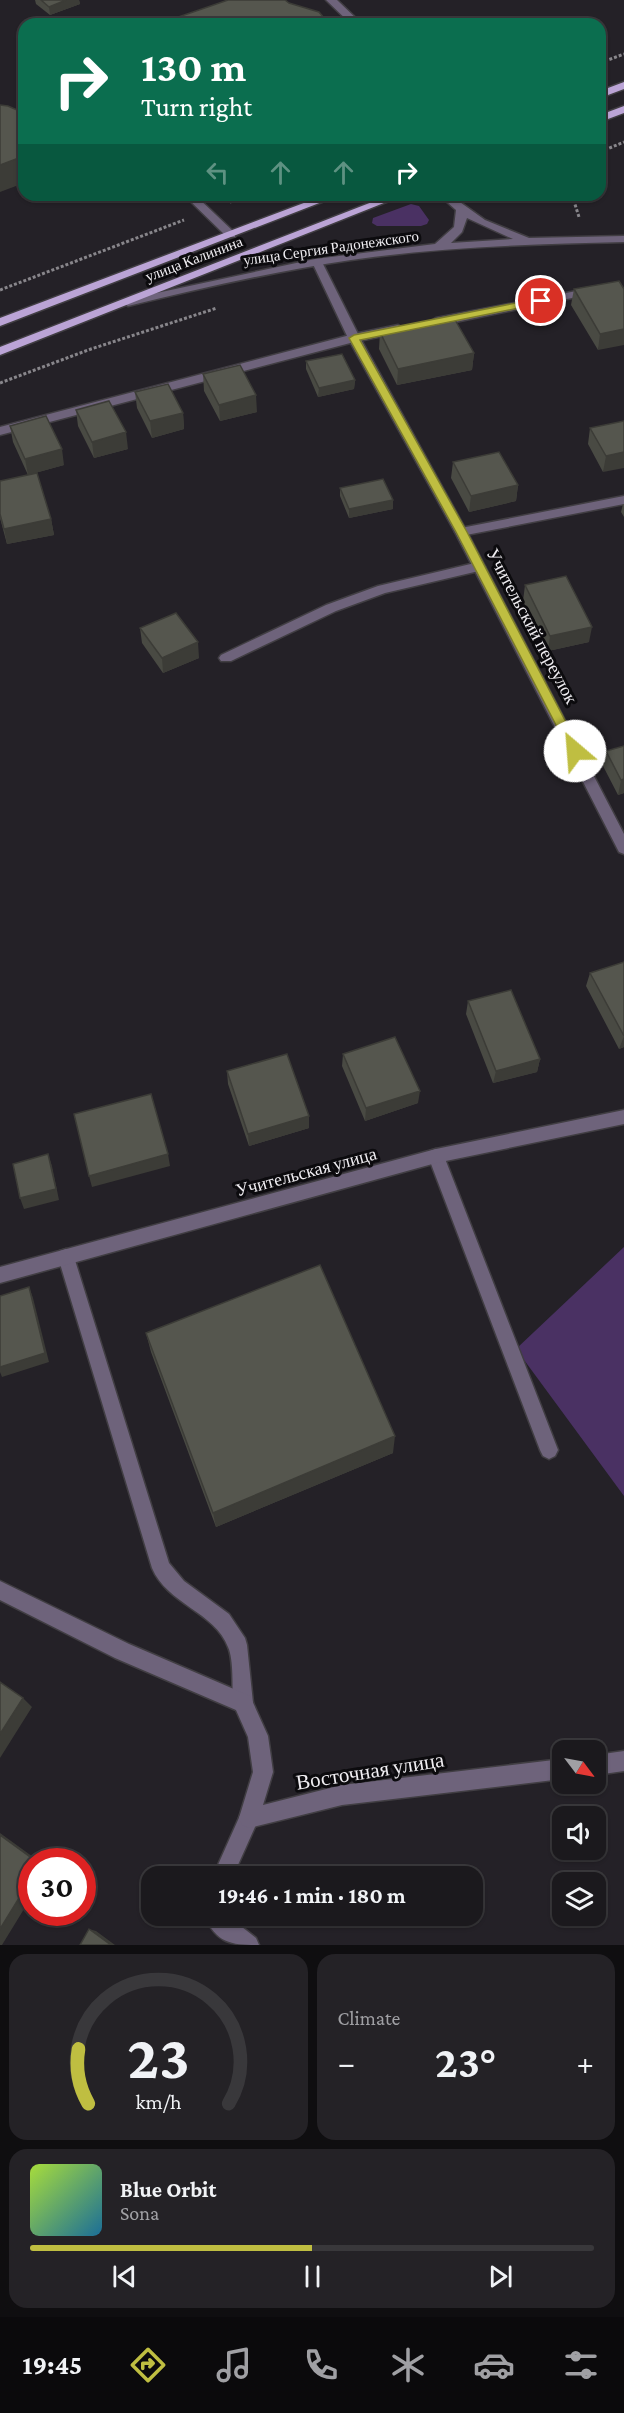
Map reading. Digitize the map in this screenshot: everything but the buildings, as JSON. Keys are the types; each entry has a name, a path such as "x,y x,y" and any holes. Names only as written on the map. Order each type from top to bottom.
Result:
{"main road":[{"path":"606,92 624,85"},
{"path":"606,116 624,109"},
{"name":"улица Калинина","path":"0,322 319,201"},
{"name":"улица Калинина","path":"0,351 384,201"}],"street":[{"path":"331,0 350,18"},
{"path":"195,201 231,235"},
{"name":"улица Сергия Радонежского","path":"451,201 461,210 510,235 536,242"},
{"name":"улица Сергия Радонежского","path":"436,248 459,230 462,220 461,210"},
{"name":"улица Сергия Радонежского","path":"125,302 201,284 317,262 436,248 624,239"},
{"name":"Учительский переулок","path":"317,262 354,338 461,532 621,832 624,848"},
{"path":"0,431 354,338 599,290"},
{"name":"Учительский переулок","path":"461,532 624,500"},
{"path":"226,658 331,608 383,589 479,567"},
{"name":"Учительская улица","path":"0,1275 436,1156 624,1117"},
{"path":"436,1156 549,1450"},
{"path":"66,1257 161,1568 177,1588 222,1620 238,1645 243,1703 258,1736 263,1772 249,1818 227,1866"},
{"path":"0,1590 122,1651 243,1703"},
{"path":"606,1764 624,1761"},
{"name":"Восточная улица","path":"249,1818 342,1795 552,1770"},
{"path":"223,1926 249,1945"}],"path":[{"path":"606,61 624,54"},
{"path":"606,150 624,142"},
{"path":"574,201 582,226"},
{"path":"0,290 190,218"},
{"path":"0,383 91,349 225,306"}],"shaded area":[{"path":"411,204 419,206 429,220 427,224 377,226 372,223 373,218"},
{"path":"624,1247 624,1496 516,1349"}],"route":[{"path":"541,301 354,338 461,532 575,751"}]}
